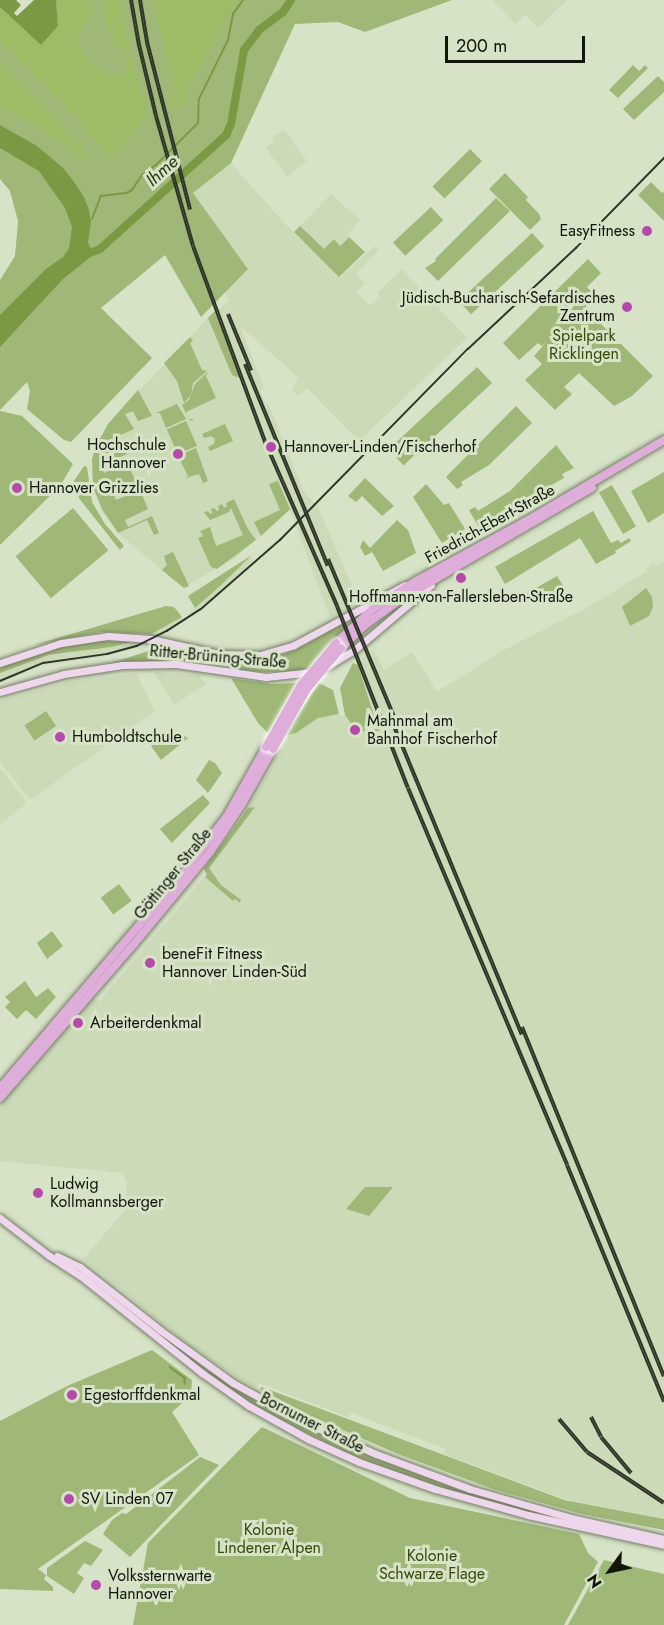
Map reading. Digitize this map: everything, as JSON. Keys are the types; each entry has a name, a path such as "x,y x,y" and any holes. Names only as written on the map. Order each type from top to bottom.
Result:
{"main road":[{"name":"Friedrich-Ebert-Straße","path":"338,645 373,609 416,581 543,511 664,440"},
{"name":"Friedrich-Ebert-Straße","path":"338,645 383,611 664,446"},
{"name":"Ritter-Brüning-Straße","path":"0,692 64,674 122,665 176,664 266,677 315,672 353,651 440,577"},
{"name":"Ritter-Brüning-Straße","path":"0,663 61,643 108,636 151,639 237,656 271,652 306,639 416,581"},
{"name":"Göttinger Straße","path":"0,1088 182,875 227,816 307,689 338,645"},
{"name":"Göttinger Straße","path":"0,1098 134,944 210,852 242,804 269,748"},
{"name":"Bornumer Straße","path":"0,1213 49,1251 88,1272 207,1365 274,1407 376,1454 470,1489 571,1518 586,1525 664,1545"},
{"name":"Bornumer Straße","path":"0,1218 52,1259 82,1277 202,1373 286,1428 359,1462 445,1492 574,1526 586,1525 664,1539"},
{"path":"202,1373 207,1365"}],"shaded area":[{"path":"0,0 16,0 21,5 14,13 17,16 34,0 56,0 58,26 41,45 0,7"},
{"path":"56,0 88,0 95,10 83,25 78,44 86,58 101,72 124,77 127,55 112,40 103,9 105,0 120,0 131,59 148,115 110,160 75,116 0,42 0,7 41,44 58,26"},
{"path":"153,0 238,0 189,85 185,104 172,110 169,104 175,93"},
{"path":"492,0 567,0 538,28 525,14 515,24"},
{"path":"0,61 59,120 90,158 82,161 72,150 30,122 0,107"},
{"path":"0,125 37,146 62,167 72,179 84,197 89,210 91,222 88,242 93,255 63,279 0,347 0,315 46,269 63,257 69,248 72,227 65,208 39,171 0,148"},
{"path":"284,129 307,161 287,177 266,148 274,142 272,138"},
{"path":"231,163 287,226 341,277 375,246 379,250 356,274 365,283 356,292 370,306 380,297 377,293 402,269 467,338 359,441 307,388 298,396 292,390 299,378 240,326 264,387 260,390 266,404 268,403 304,491 318,507 360,604 330,617 290,510 235,558 183,588 118,533 101,510 93,487 92,459 108,424 208,318 229,301 225,292 248,269 193,193"},
{"path":"331,194 360,220 340,246 324,250 300,226"},
{"path":"250,557 254,562 212,601 192,616 189,613"},
{"path":"664,561 664,1519 564,1499 444,1454 445,1449 352,1413 348,1417 259,1383 255,1388 240,1379 184,1341 83,1259 132,1202 126,1196 127,1183 123,1173 0,1161 0,1102 90,995 99,1002 206,875 204,869 206,864 231,834 252,801 272,767 284,736 296,733 304,725 327,715 375,716 358,662 373,649 384,670 412,652 437,692 502,651 588,607 647,571 646,568 654,563 656,566"},
{"path":"182,617 182,622 136,648 102,657 43,665 0,683 0,673 37,658 130,644"},
{"path":"154,672 199,675 206,684 174,705"},
{"name":"Humboldtschule","path":"136,673 155,711 30,800 0,762 0,701 67,682"},
{"path":"0,768 27,803 1,824 0,822"}],"green space":[{"path":"56,0 452,0 365,32 338,22 295,24 231,163 193,193 248,269 201,317 165,255 101,308 152,358 71,442 64,440 27,409 30,391 27,382 0,410 0,280 15,256 18,221 10,191 0,179 0,7 41,44 58,26"},
{"path":"633,65 639,71 645,65 648,68 618,98 609,90"},
{"path":"658,76 664,82 664,92 634,120 623,109"},
{"path":"470,149 482,161 445,198 433,186"},
{"path":"505,173 528,197 526,200 539,214 541,219 530,230 489,189"},
{"path":"651,182 662,193 664,192 664,221 638,195"},
{"path":"496,198 510,211 438,281 425,268 436,261 435,259"},
{"path":"431,207 443,220 405,256 393,242"},
{"path":"300,226 324,249 334,239 340,246 349,237 365,252 339,277 294,232"},
{"path":"532,233 544,246 471,314 459,301"},
{"name":"Spielpark Ricklingen","path":"588,259 601,273 587,287 596,296 585,308 653,376 632,396 614,406 579,373 564,387 572,394 555,410 525,380 542,364 534,356 548,340 542,346 538,343 519,360 503,343"},
{"path":"215,311 240,378 232,375 208,318"},
{"path":"190,337 193,341 190,343 202,370 207,371 193,383 191,395 184,403 177,381 164,363"},
{"path":"477,367 492,383 404,466 389,450"},
{"path":"208,372 206,376 216,398 186,412 189,419 182,405 189,400 195,384"},
{"path":"138,390 152,416 138,421 133,411 125,414 134,429 103,443 105,448 111,446 114,452 125,447 127,454 100,466 104,473 127,462 136,482 113,493 116,500 140,490 148,509 125,520 128,527 152,516 159,533 154,535 147,520 118,533 102,509 93,487 92,459 96,446 108,424"},
{"path":"177,404 186,419 166,428 160,413 156,413"},
{"path":"516,406 532,423 489,465 461,482 463,485 457,489 446,477"},
{"path":"0,411 22,416 73,464 60,486 0,545"},
{"path":"186,421 197,446 178,454 167,430"},
{"path":"225,424 233,441 210,451 208,447 214,444 215,439 211,436 204,438 202,434"},
{"path":"556,445 574,468 562,474 564,478 478,526 469,510 475,507 478,511 510,491"},
{"path":"196,448 208,481 203,483 199,474 185,478 188,476 178,456"},
{"path":"84,466 87,467 92,502 105,524 124,546 120,550 70,487"},
{"path":"664,472 664,513 648,523 631,491"},
{"path":"365,478 394,506 382,516 362,496 356,502 348,496"},
{"path":"278,481 290,509 261,536 254,522 280,510 269,484"},
{"path":"426,484 444,505 449,503 465,529 442,543 413,497"},
{"path":"612,485 636,527 623,534 599,492"},
{"path":"234,499 248,529 256,540 217,569 211,567 198,538 203,536 200,531 210,527 216,546 243,535 231,508 229,512 210,520 204,512 208,511 210,514 211,509 214,508 217,511 218,506 222,504 224,508 227,506 226,503"},
{"path":"73,508 108,550 51,598 16,556"},
{"path":"593,511 611,543 618,540 621,543 629,538 631,541 596,564 580,538 505,584 495,567"},
{"path":"397,520 408,530 416,553 383,571 372,552 365,556 360,547 363,540 370,548"},
{"path":"173,552 189,586 184,588 162,570 167,565 164,556"},
{"path":"252,555 219,587 195,608 188,596"},
{"path":"557,576 570,597 539,602 520,597"},
{"path":"646,588 652,597 653,607 649,616 630,626 622,607"},
{"path":"166,606 174,607 182,617 151,634 101,632 34,645"},
{"path":"342,623 344,628 306,671 260,672 229,668 224,659 266,658 284,654 307,644"},
{"path":"102,641 135,641 112,647 48,655 0,673 0,666 52,649"},
{"path":"164,646 203,654 209,663 164,661 108,664"},
{"path":"353,663 358,665 379,731 374,731 372,726 359,734 345,715 340,688"},
{"path":"231,678 272,684 297,683 268,733 258,723"},
{"path":"319,683 333,690 339,714 318,718 296,733 284,736"},
{"path":"46,711 56,726 35,740 24,726"},
{"path":"174,730 188,738 161,760 151,746"},
{"path":"209,760 215,763 222,773 208,793 196,780"},
{"path":"203,795 210,803 172,843 160,829"},
{"path":"255,807 209,868 221,885 241,900 240,903 218,885 235,899 233,901 205,877 207,875 204,869 248,808"},
{"path":"119,884 132,901 113,915 101,898"},
{"path":"52,931 63,946 47,959 37,943"},
{"path":"25,981 36,997 48,988 56,997 36,1019 26,1010 17,1019 5,1007 10,1002 5,997"},
{"path":"365,1187 393,1187 369,1216 346,1209"},
{"name":"SV Linden 07","path":"152,1350 192,1380 191,1395 172,1412 199,1455 38,1569 46,1575 44,1579 53,1587 53,1591 0,1589 0,1421 67,1386"},
{"path":"209,1371 308,1427 354,1448 458,1489 571,1522 426,1484 353,1457 251,1404 207,1373"},
{"path":"262,1387 564,1500 664,1519 664,1530 582,1514 496,1490 398,1454 304,1413 260,1389"},
{"path":"262,1427 410,1498 579,1534 588,1553 598,1562 564,1625 133,1625 148,1543"},
{"path":"200,1457 219,1465 130,1557 103,1534 112,1520 122,1513 126,1514"},
{"path":"85,1541 103,1550 91,1566 84,1563 77,1573 84,1578 74,1594 47,1576 47,1568"},
{"path":"604,1560 664,1574 664,1625 568,1625"}],"waterway":[{"path":"92,219 101,196 127,193 132,190 142,175 156,165 198,123 199,99 228,40 233,14 243,0"},
{"name":"Ihme","path":"81,256 100,249 226,135 231,124 244,50 259,30 283,12 291,0"},
{"path":"170,1367 185,1378 185,1384"}],"tram line":[{"path":"0,681 43,663 107,654 137,646 167,631 201,609 280,540 468,349 576,248 664,158"}],"railway":[{"path":"131,0 156,116 193,246 266,444 337,606 408,788 664,1402"},
{"path":"140,0 147,42 190,210"},
{"path":"228,314 251,370"},
{"path":"245,364 328,566"},
{"path":"328,559 395,719"},
{"path":"389,714 522,1035"},
{"path":"522,1027 664,1376"},
{"path":"591,1417 601,1437 631,1473"},
{"path":"559,1419 587,1452 664,1503"}],"place":[{"name":"EasyFitness","path":"647,231"},
{"name":"Jüdisch-Bucharisch-Sefardisches Zentrum","path":"627,307"},
{"name":"Hannover-Linden/Fischerhof","path":"271,447"},
{"name":"Hochschule Hannover","path":"178,454"},
{"name":"Hannover Grizzlies","path":"17,488"},
{"name":"Hoffmann-von-Fallersleben-Straße","path":"461,578"},
{"name":"Mahnmal am Bahnhof Fischerhof","path":"355,730"},
{"name":"Humboldtschule","path":"60,737"},
{"name":"beneFit Fitness Hannover Linden-Süd","path":"150,963"},
{"name":"Arbeiterdenkmal","path":"78,1023"},
{"name":"Ludwig Kollmannsberger","path":"38,1193"},
{"name":"Egestorffdenkmal","path":"72,1395"},
{"name":"SV Linden 07","path":"69,1499"},
{"name":"Volkssternwarte Hannover","path":"96,1585"}],"park label":[{"name":"Kolonie Lindener Alpen","path":"269,1539"},
{"name":"Kolonie Schwarze Flage","path":"432,1565"}]}
